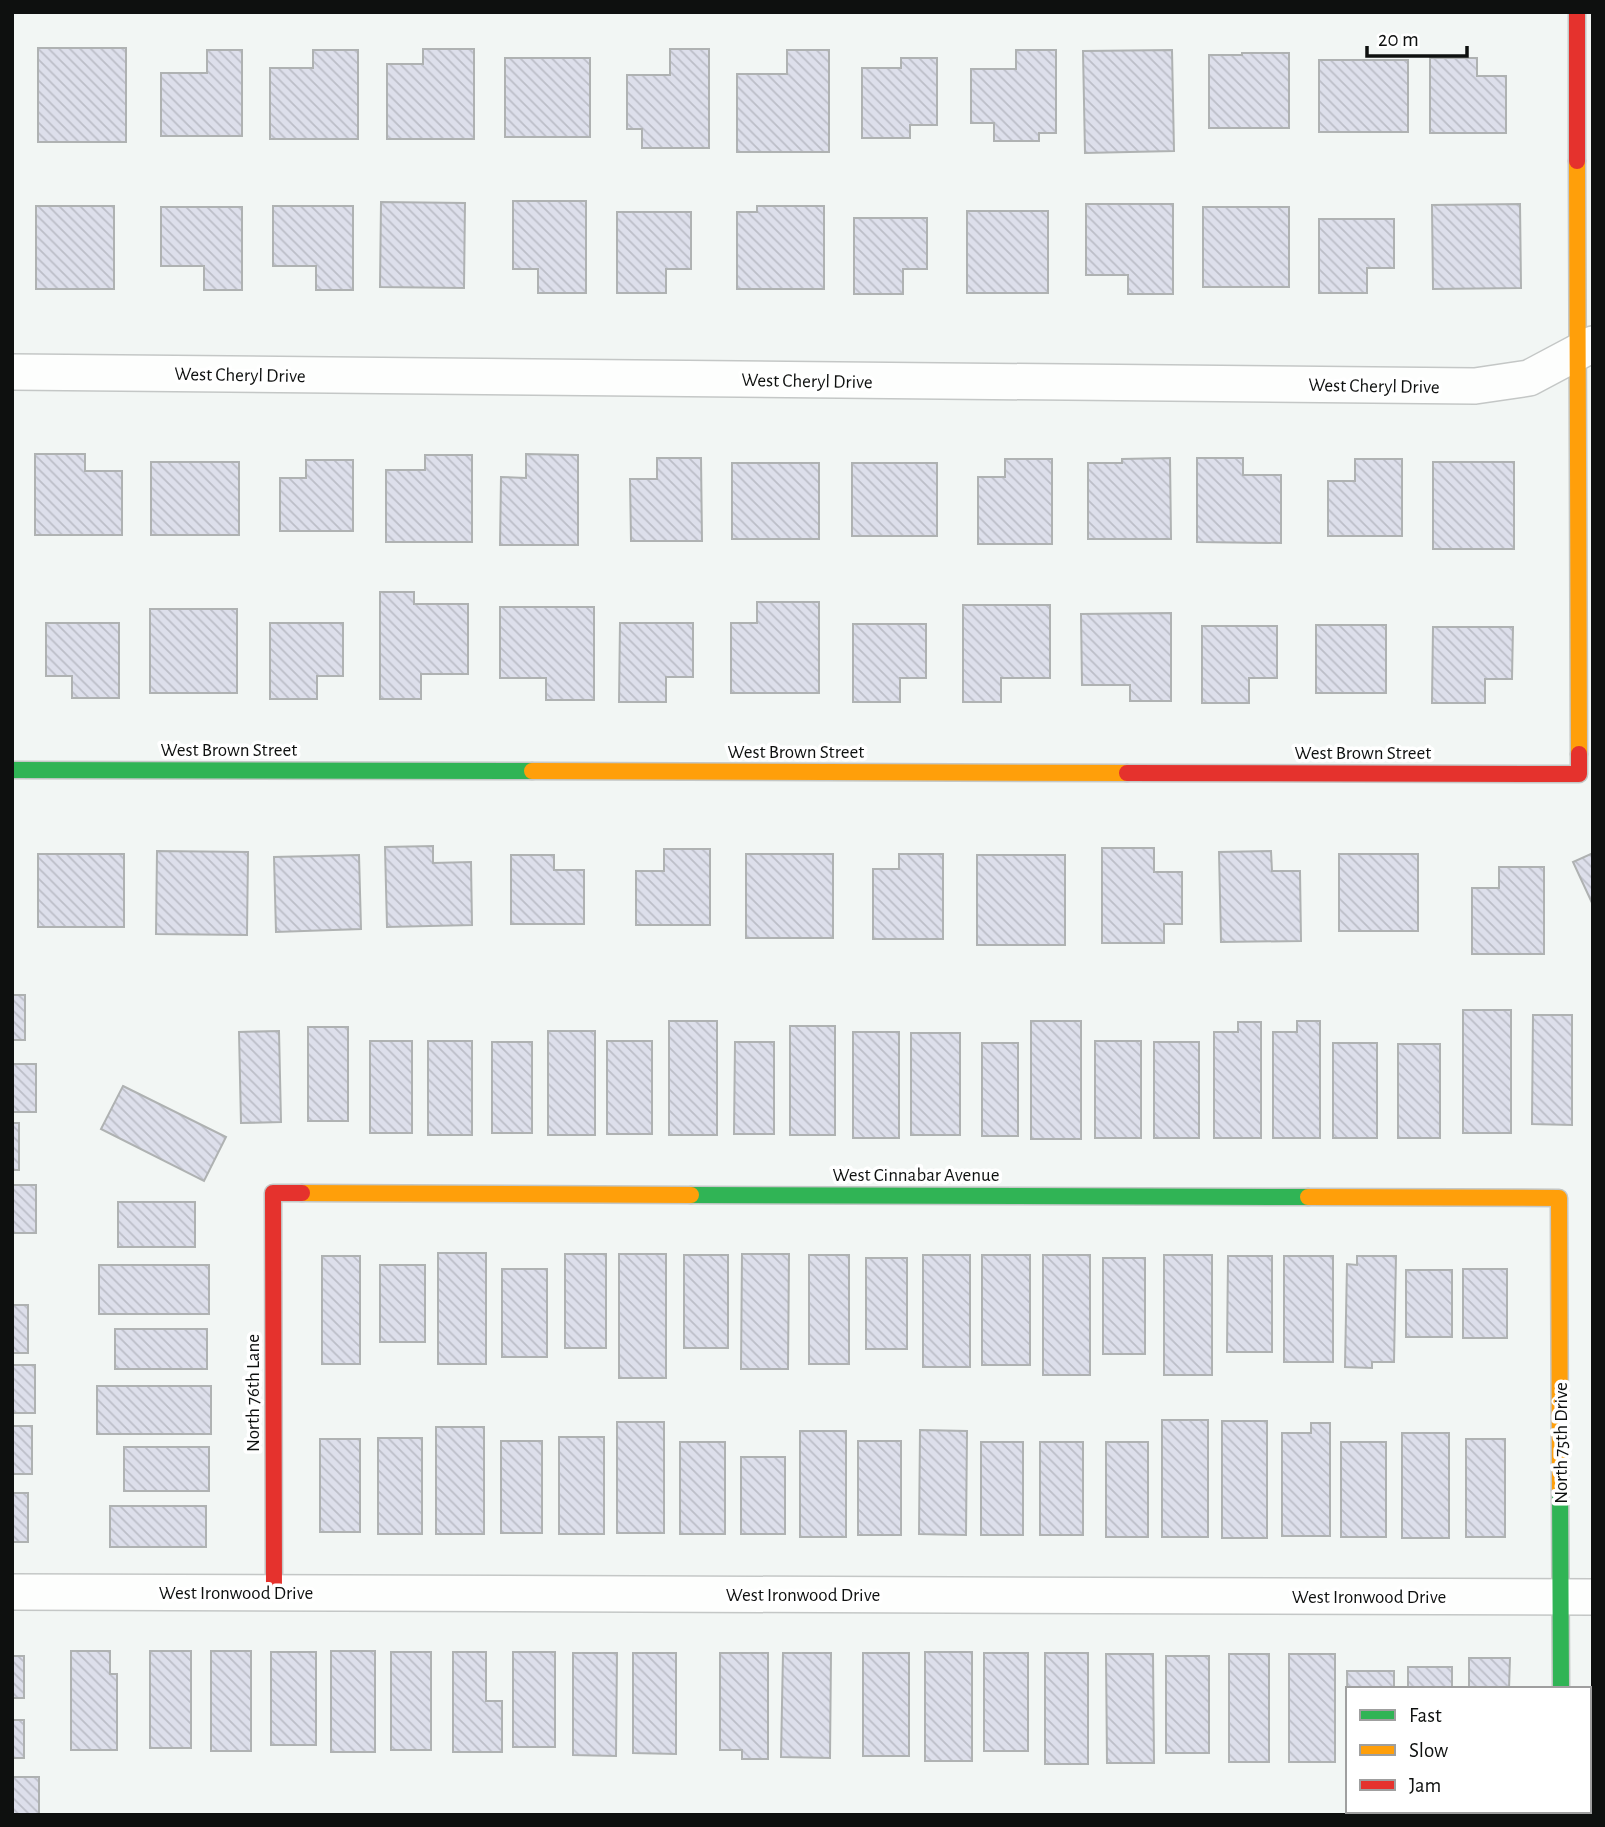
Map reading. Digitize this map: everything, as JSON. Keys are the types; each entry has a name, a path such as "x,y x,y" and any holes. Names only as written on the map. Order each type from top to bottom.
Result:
{"street":[{"path":"1577,12 1585,349"},
{"name":"West Cheryl Drive","path":"12,372 1475,386 1530,378 1585,349"},
{"name":"West Brown Street","path":"12,769 1579,774 1585,349"},
{"name":"West Cinnabar Avenue","path":"272,1193 1559,1198"},
{"name":"North 76th Lane","path":"272,1193 274,1592"},
{"name":"North 75th Drive","path":"1559,1198 1577,1597 1561,1687"},
{"name":"West Ironwood Drive","path":"12,1592 1577,1597"}],"building":[{"path":"38,48 126,48 126,142 38,142"},
{"path":"423,49 474,49 474,139 387,139 387,64 423,64"},
{"path":"670,49 709,49 709,148 642,148 642,129 627,129 627,75 670,75"},
{"path":"207,50 242,50 242,136 161,136 161,73 207,73"},
{"path":"313,50 358,50 358,139 270,139 270,68 313,68"},
{"path":"787,50 829,50 829,152 737,152 737,74 787,74"},
{"path":"1016,50 1056,50 1056,133 1039,133 1039,141 994,141 994,123 971,123 971,69 1016,69"},
{"path":"1172,50 1174,151 1085,153 1083,51"},
{"path":"1289,53 1289,128 1209,128 1209,55"},
{"path":"505,58 590,58 590,137 505,137"},
{"path":"901,58 937,58 937,125 910,125 910,138 862,138 862,68 901,68"},
{"path":"1430,58 1477,58 1477,76 1506,76 1506,133 1430,133"},
{"path":"1319,60 1408,60 1408,132 1319,132"},
{"path":"513,201 586,201 586,293 538,293 538,269 513,269"},
{"path":"381,202 465,203 464,288 380,287"},
{"path":"1086,204 1173,204 1173,294 1128,294 1128,275 1086,275"},
{"path":"1520,204 1521,288 1433,289 1432,205"},
{"path":"36,206 114,206 114,289 36,289"},
{"path":"273,206 353,206 353,290 316,290 316,266 273,266"},
{"path":"757,206 824,206 824,289 737,289 737,212 757,212"},
{"path":"161,207 242,207 242,290 204,290 204,266 161,266"},
{"path":"1203,207 1289,207 1289,287 1203,287"},
{"path":"967,211 1048,211 1048,293 967,293"},
{"path":"617,212 691,212 691,269 666,269 666,293 617,293"},
{"path":"854,218 927,218 927,269 903,269 903,294 854,294"},
{"path":"1319,219 1394,219 1394,268 1367,268 1367,293 1319,293"},
{"path":"35,454 85,454 85,471 122,471 122,535 35,535"},
{"path":"526,454 578,455 578,545 500,545 501,477 526,478"},
{"path":"425,455 472,455 472,542 386,542 386,470 425,470"},
{"path":"657,458 701,458 702,541 631,541 630,479 657,479"},
{"path":"1170,458 1171,539 1088,539 1088,463"},
{"path":"1197,458 1243,458 1243,475 1281,475 1281,543 1197,542"},
{"path":"1005,459 1052,459 1052,544 978,544 978,477 1005,477"},
{"path":"1355,459 1402,459 1402,536 1328,536 1328,481 1355,481"},
{"path":"306,460 353,460 353,531 280,531 280,478 306,478"},
{"path":"151,462 239,462 239,535 151,535"},
{"path":"1433,462 1514,462 1514,549 1433,549"},
{"path":"732,463 819,463 819,539 732,539"},
{"path":"852,463 937,463 937,536 852,536"},
{"path":"380,592 414,592 414,604 468,604 468,674 421,674 421,699 380,699"},
{"path":"757,602 819,602 819,693 731,693 731,623 757,623"},
{"path":"963,605 1050,605 1050,678 1001,678 1001,702 963,702"},
{"path":"500,607 594,607 594,700 546,700 546,678 500,678"},
{"path":"150,609 237,609 237,693 150,693"},
{"path":"1171,613 1171,701 1130,701 1130,685 1082,685 1081,614"},
{"path":"46,623 119,623 119,698 72,698 72,676 46,676"},
{"path":"270,623 343,623 343,676 317,676 317,699 270,699"},
{"path":"620,623 693,623 693,677 666,677 666,702 619,702"},
{"path":"853,624 926,624 926,678 900,678 900,702 853,702"},
{"path":"1316,625 1386,625 1386,693 1316,693"},
{"path":"1202,626 1277,626 1277,678 1249,678 1249,703 1202,703"},
{"path":"1433,627 1513,627 1512,679 1485,679 1485,703 1432,703"},
{"path":"433,846 433,863 471,862 472,925 387,927 385,847"},
{"path":"1102,848 1154,848 1154,872 1182,872 1182,924 1164,924 1164,943 1102,943"},
{"path":"664,849 710,849 710,925 636,925 636,871 664,871"},
{"path":"157,851 248,852 247,935 156,934"},
{"path":"1271,851 1272,871 1300,871 1301,941 1221,942 1219,852"},
{"path":"1593,853 1593,905 1573,862"},
{"path":"38,854 124,854 124,927 38,927"},
{"path":"746,854 833,854 833,938 746,938"},
{"path":"899,854 943,854 943,939 873,939 873,869 899,869"},
{"path":"1339,854 1418,854 1418,931 1339,931"},
{"path":"359,855 361,929 276,932 274,857"},
{"path":"511,855 554,855 554,870 584,870 584,924 511,924"},
{"path":"977,855 1065,855 1065,945 977,945"},
{"path":"1499,867 1544,867 1544,954 1472,954 1472,888 1499,888"},
{"path":"12,995 25,995 25,1040 12,1040"},
{"path":"1463,1010 1511,1010 1511,1133 1463,1133"},
{"path":"1533,1015 1572,1015 1572,1125 1532,1124"},
{"path":"669,1021 717,1021 717,1135 669,1135"},
{"path":"1031,1021 1081,1021 1081,1139 1031,1139"},
{"path":"1297,1021 1320,1021 1320,1138 1273,1138 1273,1032 1297,1032"},
{"path":"1238,1022 1261,1022 1261,1138 1214,1138 1214,1032 1238,1032"},
{"path":"790,1026 835,1026 835,1135 790,1135"},
{"path":"308,1027 348,1027 348,1121 308,1121"},
{"path":"279,1031 281,1122 241,1123 239,1032"},
{"path":"548,1031 595,1031 595,1135 548,1135"},
{"path":"853,1032 899,1032 899,1138 853,1138"},
{"path":"911,1033 960,1033 960,1135 911,1135"},
{"path":"370,1041 412,1041 412,1133 370,1133"},
{"path":"428,1041 472,1041 472,1135 428,1135"},
{"path":"607,1041 652,1041 652,1134 607,1134"},
{"path":"1095,1041 1141,1041 1141,1138 1095,1138"},
{"path":"492,1042 532,1042 532,1133 492,1133"},
{"path":"735,1042 774,1042 774,1134 734,1134"},
{"path":"1154,1042 1199,1042 1199,1138 1154,1138"},
{"path":"982,1043 1018,1043 1018,1136 982,1136"},
{"path":"1333,1043 1377,1043 1377,1138 1333,1138"},
{"path":"1398,1044 1440,1044 1440,1138 1398,1138"},
{"path":"12,1064 36,1064 36,1112 12,1112"},
{"path":"123,1086 226,1137 204,1181 101,1129"},
{"path":"12,1123 19,1123 19,1170 12,1170"},
{"path":"12,1185 36,1185 36,1233 12,1233"},
{"path":"118,1202 195,1202 195,1247 118,1247"},
{"path":"438,1253 486,1253 486,1364 438,1364"},
{"path":"565,1254 606,1254 606,1348 565,1348"},
{"path":"619,1254 666,1254 666,1378 619,1378"},
{"path":"742,1254 789,1254 788,1369 741,1369"},
{"path":"684,1255 728,1255 728,1348 684,1348"},
{"path":"809,1255 849,1255 849,1364 809,1364"},
{"path":"923,1255 970,1255 970,1367 923,1367"},
{"path":"982,1255 1030,1255 1030,1365 982,1365"},
{"path":"1043,1255 1090,1255 1090,1375 1043,1375"},
{"path":"1164,1255 1212,1255 1212,1375 1164,1375"},
{"path":"322,1256 360,1256 360,1364 322,1364"},
{"path":"1228,1256 1272,1256 1272,1352 1227,1352"},
{"path":"1284,1256 1333,1256 1333,1362 1284,1362"},
{"path":"1357,1256 1396,1256 1394,1362 1372,1362 1372,1368 1345,1367 1347,1264 1357,1265"},
{"path":"866,1258 907,1258 907,1349 866,1349"},
{"path":"1103,1258 1145,1258 1145,1354 1103,1354"},
{"path":"99,1265 209,1265 209,1314 99,1314"},
{"path":"380,1265 425,1265 425,1342 380,1342"},
{"path":"502,1269 547,1269 547,1357 502,1357"},
{"path":"1463,1269 1507,1269 1507,1338 1463,1338"},
{"path":"1406,1270 1452,1270 1452,1337 1406,1337"},
{"path":"12,1305 28,1305 28,1353 12,1353"},
{"path":"115,1329 207,1329 207,1369 115,1369"},
{"path":"12,1365 35,1365 35,1413 12,1413"},
{"path":"97,1386 211,1386 211,1434 97,1434"},
{"path":"1162,1420 1208,1420 1208,1537 1162,1537"},
{"path":"1222,1421 1267,1421 1267,1538 1222,1538"},
{"path":"617,1422 664,1422 664,1533 617,1533"},
{"path":"1311,1423 1330,1423 1330,1536 1282,1536 1282,1433 1311,1433"},
{"path":"12,1426 32,1426 32,1474 12,1474"},
{"path":"436,1427 484,1427 484,1534 436,1534"},
{"path":"920,1430 967,1431 966,1535 919,1534"},
{"path":"800,1431 846,1431 846,1537 800,1537"},
{"path":"1402,1433 1449,1433 1449,1538 1402,1538"},
{"path":"559,1437 604,1437 604,1534 559,1534"},
{"path":"378,1438 422,1438 422,1534 378,1534"},
{"path":"320,1439 360,1439 360,1532 320,1532"},
{"path":"1466,1439 1505,1439 1505,1537 1466,1537"},
{"path":"501,1441 542,1441 542,1533 501,1533"},
{"path":"858,1441 901,1441 901,1535 858,1535"},
{"path":"680,1442 725,1442 725,1534 680,1534"},
{"path":"981,1442 1023,1442 1023,1535 981,1535"},
{"path":"1040,1442 1083,1442 1083,1535 1040,1535"},
{"path":"1106,1442 1148,1442 1148,1537 1106,1537"},
{"path":"1341,1442 1386,1442 1386,1537 1341,1537"},
{"path":"124,1447 209,1447 209,1491 124,1491"},
{"path":"741,1457 785,1457 785,1534 741,1534"},
{"path":"12,1493 28,1493 28,1542 12,1542"},
{"path":"110,1506 206,1506 206,1547 110,1547"},
{"path":"71,1651 110,1651 110,1674 117,1674 117,1750 71,1750"},
{"path":"150,1651 191,1651 191,1748 150,1748"},
{"path":"211,1651 251,1651 251,1751 211,1751"},
{"path":"331,1651 375,1651 375,1752 331,1752"},
{"path":"271,1652 316,1652 316,1745 271,1745"},
{"path":"391,1652 431,1652 431,1750 391,1750"},
{"path":"453,1652 486,1652 486,1701 502,1701 502,1752 453,1752"},
{"path":"513,1652 555,1652 555,1747 513,1747"},
{"path":"925,1652 972,1652 972,1761 925,1761"},
{"path":"573,1653 617,1653 616,1756 573,1755"},
{"path":"633,1653 676,1653 676,1754 633,1753"},
{"path":"720,1653 768,1653 768,1759 742,1759 742,1750 720,1750"},
{"path":"783,1653 831,1653 830,1758 781,1757"},
{"path":"863,1653 909,1653 909,1756 863,1756"},
{"path":"984,1653 1028,1653 1028,1751 984,1751"},
{"path":"1045,1653 1088,1653 1088,1764 1045,1764"},
{"path":"1106,1654 1153,1654 1154,1763 1107,1763"},
{"path":"1229,1654 1269,1654 1269,1762 1229,1762"},
{"path":"1289,1654 1335,1654 1335,1762 1289,1762"},
{"path":"12,1656 24,1656 24,1698 12,1698"},
{"path":"1166,1656 1209,1656 1209,1753 1166,1753"},
{"path":"1469,1658 1510,1658 1509,1687 1469,1687"},
{"path":"1408,1667 1452,1667 1452,1687 1408,1687"},
{"path":"1347,1671 1394,1671 1394,1687 1347,1687"},
{"path":"12,1720 24,1720 24,1758 12,1758"},
{"path":"12,1777 39,1777 39,1815 12,1815"},
{"path":"1394,1813 1394,1815 1347,1815"}],"traffic: fast":[{"path":"12,770 532,771"},
{"path":"691,1195 1308,1197"},
{"path":"1560,1490 1561,1687"}],"traffic: slow":[{"path":"1577,161 1579,754"},
{"path":"532,771 1127,773"},
{"path":"302,1193 691,1195"},
{"path":"1308,1197 1559,1198 1560,1490"}],"traffic: jam":[{"path":"1577,12 1577,161"},
{"path":"1127,773 1579,774 1579,754"},
{"path":"274,1592 273,1193 302,1193"}]}
